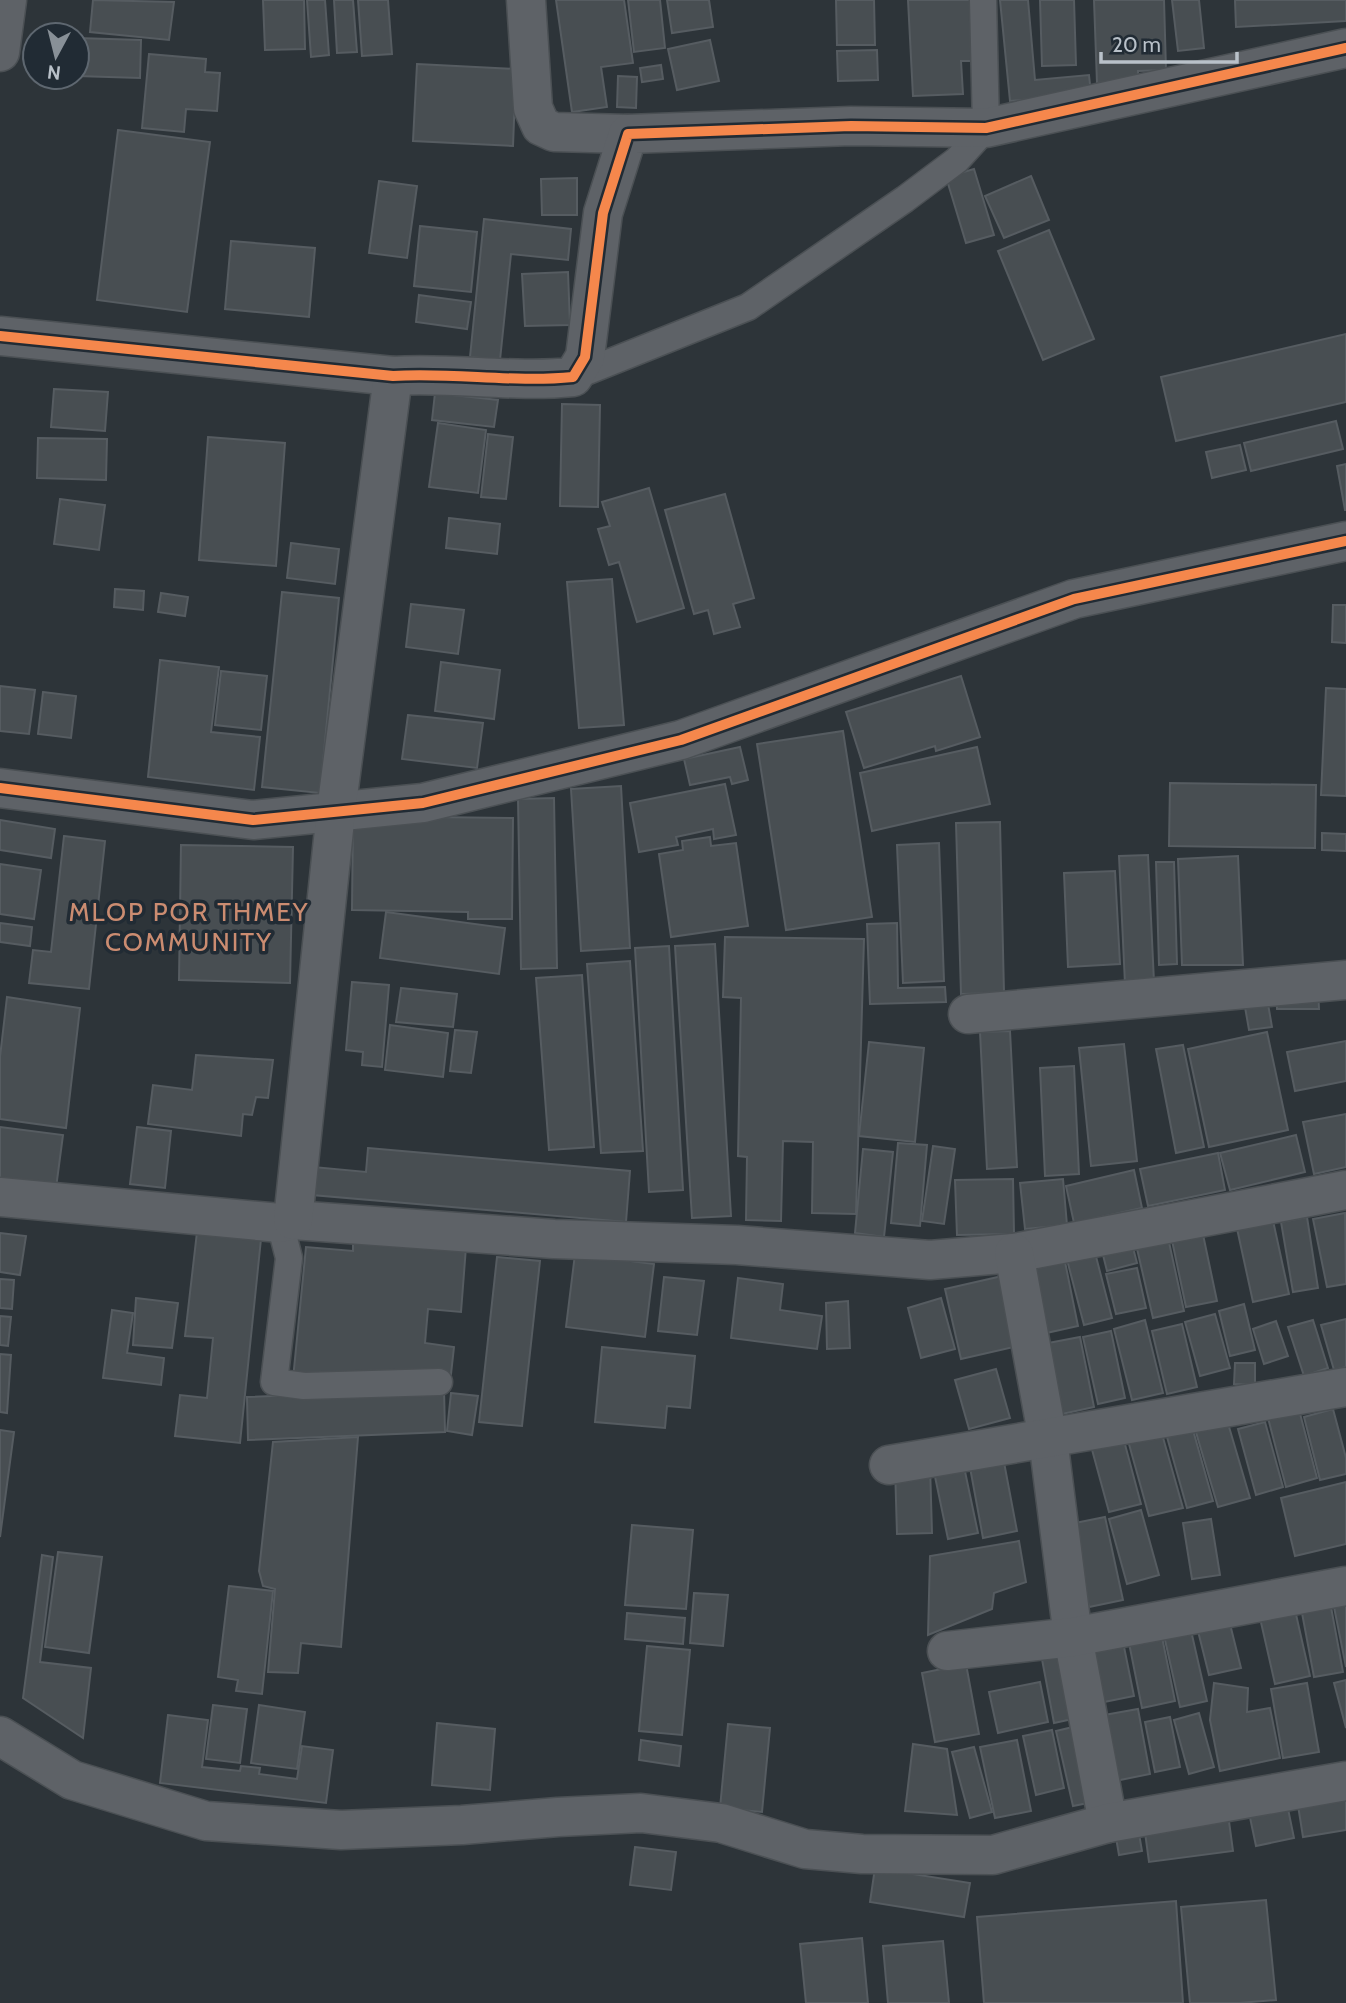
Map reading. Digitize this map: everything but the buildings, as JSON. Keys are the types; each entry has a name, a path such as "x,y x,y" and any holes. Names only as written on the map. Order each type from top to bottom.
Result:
{"street":[{"path":"0,52 7,0"},
{"path":"526,0 533,107 541,126 554,132 628,134 851,126 986,128 1346,48"},
{"path":"0,336 393,376 421,374 540,381 573,377 584,357 603,214 628,134"},
{"path":"286,1221 393,376"},
{"path":"0,788 253,820 423,803 681,740 1074,599 1346,541"},
{"path":"968,1014 1346,980"},
{"path":"0,1197 286,1221 554,1239 737,1245 930,1260 1014,1253 1346,1190"},
{"path":"1014,1253 1048,1439 1073,1637 1108,1823"},
{"path":"889,1465 1346,1387"},
{"path":"947,1651 1073,1637 1346,1586"},
{"path":"0,1736 72,1780 206,1821 341,1830 641,1813 721,1823 805,1849 862,1854 993,1855 1108,1823 1346,1781"}],"lane":[{"path":"573,377 748,307 957,160 986,128 983,0"},
{"path":"286,1221 289,1258 274,1382 304,1386 439,1382"}],"cycle path":[{"path":"0,336 393,376 528,379 573,377 585,357 603,213 628,134 851,126 986,128 1346,48"},
{"path":"0,788 253,820 423,803 681,740 1074,599 1346,541"}],"district":[{"name":"MLOP POR THMEY COMMUNITY","path":"189,927"}]}
